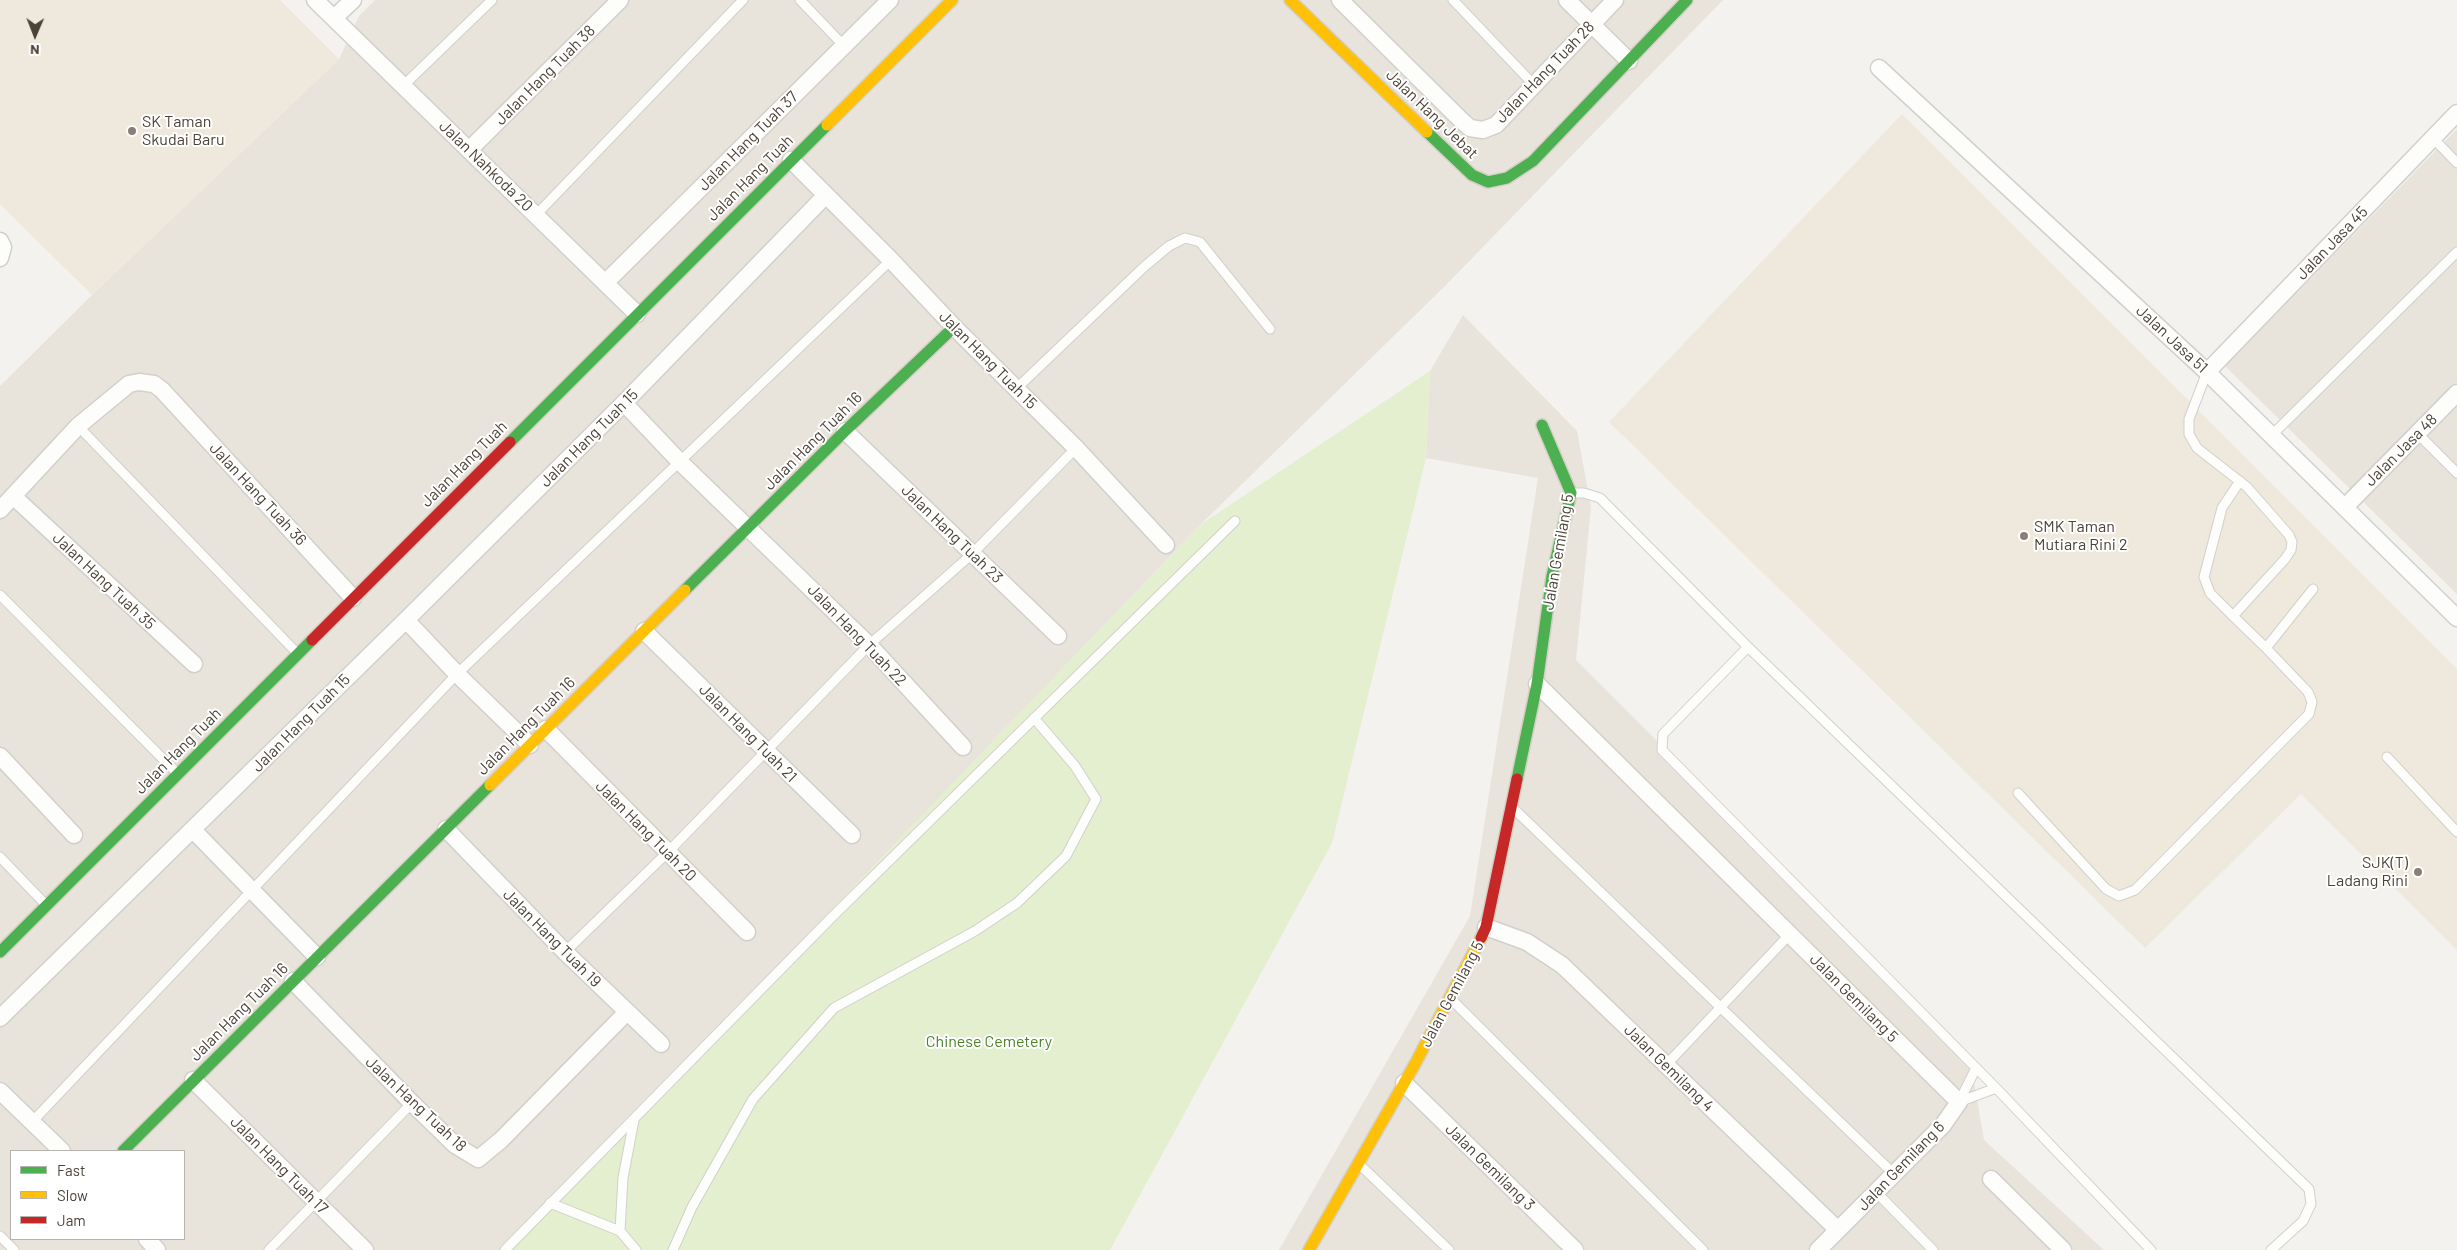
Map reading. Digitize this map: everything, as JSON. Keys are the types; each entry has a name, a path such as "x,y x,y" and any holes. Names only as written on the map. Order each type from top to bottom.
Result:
{"street":[{"name":"Jalan Nahkoda 20","path":"315,0 637,314"},
{"path":"334,18 353,0"},
{"name":"Jalan Hang Tuah 38","path":"469,150 620,0"},
{"name":"Jalan Hang Tuah 37","path":"605,283 890,0"},
{"name":"Jalan Hang Tuah","path":"0,952 952,0"},
{"name":"Jalan Hang Jebat","path":"1290,0 1472,175 1488,182 1508,178 1533,161 1687,0"},
{"name":"Jalan Hang Tuah 28","path":"1340,0 1470,128 1483,130 1496,125 1616,0"},
{"path":"1568,0 1629,61"},
{"name":"Jalan Jasa 51","path":"1879,68 2207,372 2457,618"},
{"name":"Jalan Jasa 45","path":"2207,372 2457,113"},
{"path":"791,160 825,196"},
{"name":"Jalan Hang Tuah 15","path":"0,1018 406,620 624,402 825,196 891,260 954,327 1076,448 1166,545"},
{"name":"Jalan Hang Tuah 16","path":"124,1150 845,431 954,327"},
{"name":"Jalan Hang Tuah 36","path":"78,426 129,384 139,382 154,384 162,390 353,598"},
{"name":"Jalan Jasa 48","path":"2344,507 2457,393"},
{"name":"Jalan Hang Tuah 22","path":"624,402 680,462 869,645 963,746"},
{"name":"Jalan Gemilang 5","path":"1309,1250 1474,955 1486,926 1537,684 1552,576 1571,493 1542,425"},
{"path":"0,510 78,426"},
{"name":"Jalan Hang Tuah 23","path":"845,431 1058,636"},
{"name":"Jalan Hang Tuah 35","path":"14,497 194,664"},
{"path":"406,620 457,674 530,745"},
{"name":"Jalan Hang Tuah 21","path":"644,631 852,835"},
{"name":"Jalan Gemilang 5","path":"1537,684 1959,1102"},
{"name":"Jalan Hang Tuah 20","path":"546,729 747,932"},
{"path":"0,756 74,835"},
{"name":"Jalan Hang Tuah 19","path":"446,829 565,952 661,1044"},
{"path":"193,830 317,957"},
{"name":"Jalan Gemilang 4","path":"1486,926 1527,942 1562,965 1838,1230"},
{"name":"Jalan Hang Tuah 18","path":"293,981 455,1145 478,1159 501,1140 626,1012"},
{"name":"Jalan Hang Tuah 17","path":"193,1080 365,1250"},
{"name":"Jalan Gemilang 3","path":"1404,1083 1575,1250"},
{"path":"0,1091 61,1150"},
{"name":"Jalan Gemilang 6","path":"1818,1250 1943,1125 1959,1102"},
{"path":"1991,1179 2063,1250"},
{"path":"148,1240 157,1250"}],"lane":[{"path":"403,86 492,0"},
{"path":"536,215 743,0"},
{"path":"800,0 844,46"},
{"path":"1453,0 1534,85"},
{"path":"2433,138 2457,163"},
{"path":"1017,388 1145,266 1169,246 1186,238 1200,242 1270,329"},
{"path":"2272,435 2457,252"},
{"path":"32,1122 457,674 891,260"},
{"path":"2207,372 2189,419 2189,434 2197,448 2240,481 2292,542 2291,550 2285,559 2233,616"},
{"path":"78,426 298,654"},
{"path":"2417,434 2457,473"},
{"path":"565,952 668,852 869,645 972,554 1076,448"},
{"path":"2018,793 2106,889 2119,896 2135,890 2309,714 2312,702 2308,692 2210,593 2204,578 2222,508 2240,481"},
{"path":"1571,493 1584,493 1600,498 1748,647 2309,1189 2311,1204 2303,1221 2271,1250"},
{"path":"505,1250 833,916 1235,521"},
{"path":"2266,648 2313,589"},
{"path":"0,595 178,774"},
{"path":"1748,647 1663,734 1662,750 1996,1088 2151,1250"},
{"path":"673,1250 692,1207 753,1099 834,1008 975,931 1017,904 1066,856 1096,799 1074,766 1034,718"},
{"path":"2387,757 2457,832"},
{"path":"1510,805 1894,1174"},
{"path":"0,857 47,906"},
{"path":"1666,1065 1790,934"},
{"path":"1449,997 1703,1250"},
{"path":"1959,1102 1976,1068"},
{"path":"1959,1102 1996,1088"},
{"path":"269,1250 412,1103"},
{"path":"620,1231 623,1178 635,1119"},
{"path":"1358,1163 1449,1250"},
{"path":"1876,1192 1932,1250"},
{"path":"550,1203 620,1231 636,1250"},
{"path":"0,1236 14,1250"}],"shaded area":[{"name":"SK Taman Skudai Baru","path":"0,0 280,0 339,59 92,295 0,204"},
{"path":"375,0 1723,0 1446,285 1200,525 506,1250 0,1250 0,386 92,295 339,59 359,16"},
{"name":"SMK Taman Mutiara Rini 2","path":"1902,114 2457,669 2457,950 2301,794 2145,948 1609,422"},
{"path":"2457,129 2457,594 2225,366"},
{"path":"1463,315 1577,431 1591,507 1576,660 1948,1032 1971,1065 1984,1140 2104,1250 1279,1250 1470,916 1538,478 1426,458 1430,371"}],"green space":[{"name":"Chinese Cemetery","path":"1430,371 1426,458 1332,843 1110,1250 506,1250 1200,525"}],"traffic: fast":[{"path":"1427,132 1472,175 1488,182 1507,178 1533,161 1687,0"},
{"path":"510,442 827,125"},
{"path":"685,590 845,431 954,327"},
{"path":"1517,779 1537,684 1552,576 1571,493 1542,425"},
{"path":"0,952 312,640"},
{"path":"124,1150 490,785"}],"traffic: slow":[{"path":"827,125 952,0"},
{"path":"1290,0 1427,132"},
{"path":"490,785 685,590"},
{"path":"1309,1250 1415,1064 1481,938"}],"traffic: jam":[{"path":"312,640 510,442"},
{"path":"1481,938 1486,927 1517,779"}],"place":[{"name":"SK Taman Skudai Baru","path":"132,131"},
{"name":"SMK Taman Mutiara Rini 2","path":"2024,536"},
{"name":"SJK(T) Ladang Rini","path":"2418,872"}]}
